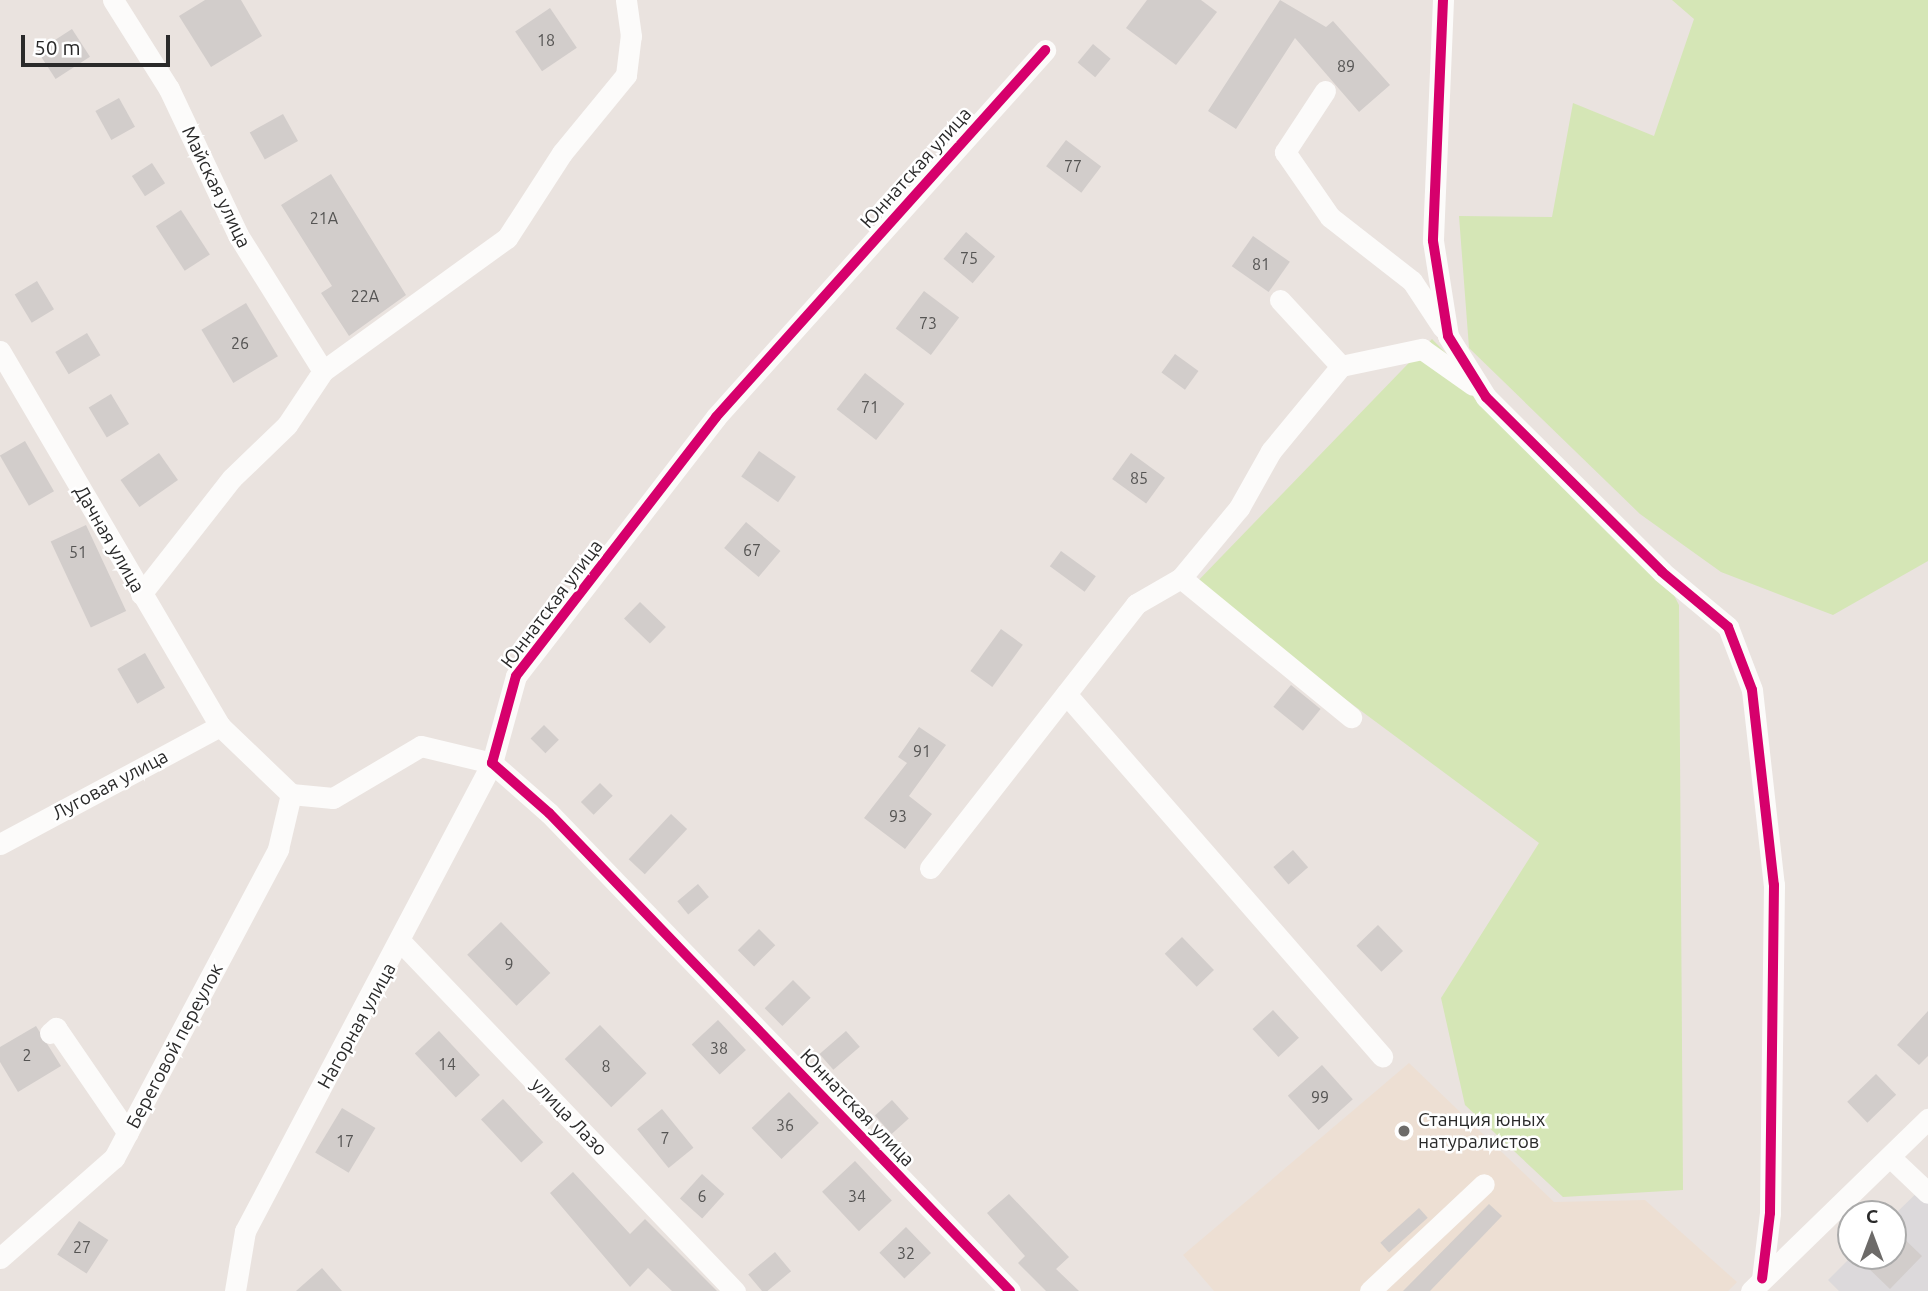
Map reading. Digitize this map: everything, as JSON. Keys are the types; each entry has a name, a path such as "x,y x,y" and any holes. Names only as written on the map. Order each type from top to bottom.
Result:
{"street":[{"name":"Майская улица","path":"113,0 169,89 238,235 323,372"},
{"path":"141,594 232,478 287,425 323,372 507,238 562,153 626,75 631,36 626,0"},
{"path":"1443,0 1433,241 1448,336"},
{"name":"Юннатская улица","path":"1010,1291 549,813 492,763 516,676 716,417 1045,50"},
{"path":"1325,90 1285,152 1329,217 1412,281 1478,388"},
{"path":"1280,300 1341,366"},
{"path":"930,868 1136,604 1181,578 1341,366 1422,349 1478,388 1662,572 1728,627 1752,690 1774,886 1770,1213 1757,1285"},
{"name":"Дачная улица","path":"0,351 220,726 291,794"},
{"path":"1181,578 1352,717"},
{"path":"1066,694 1382,1056"},
{"name":"Луговая улица","path":"0,844 220,726"},
{"path":"291,794 333,798 421,746 492,763"},
{"name":"Нагорная улица","path":"235,1291 245,1231 402,943 492,763"},
{"name":"Береговой переулок","path":"0,1258 114,1158 278,849 291,794"},
{"name":"улица Лазо","path":"402,943 735,1291"},
{"path":"50,1032 56,1028 128,1133"},
{"path":"1757,1285 1928,1119"},
{"path":"1890,1157 1928,1193"},
{"path":"1370,1291 1484,1184"}],"shaded area":[{"name":"Станция юных натуралистов","path":"1409,1063 1554,1202 1645,1200 1737,1282 1728,1291 1214,1291 1183,1255"},
{"path":"1928,1182 1928,1291 1839,1291 1828,1280 1838,1270 1907,1270 1907,1202"}],"green space":[{"path":"1672,0 1928,0 1928,561 1833,615 1721,572 1640,514 1469,348 1459,216 1552,217 1573,103 1654,136 1694,19"},
{"path":"1432,339 1662,572 1679,605 1683,1190 1563,1197 1465,1105 1441,998 1539,843 1193,586"}],"building":[{"path":"205,0 241,0 262,36 211,67 179,16"},
{"path":"1147,0 1201,0 1217,12 1176,65 1126,28"},
{"path":"1280,0 1326,27 1333,21 1390,85 1359,112 1295,38 1236,129 1208,111"},
{"path":"550,8 577,48 542,71 515,31"},
{"path":"72,29 90,57 56,79 38,51"},
{"path":"1093,44 1111,59 1095,77 1078,62"},
{"path":"119,98 135,127 111,140 95,111"},
{"path":"283,114 298,141 265,160 250,132"},
{"path":"1066,140 1101,166 1081,193 1046,166"},
{"path":"152,163 165,183 145,196 132,176"},
{"path":"331,174 406,295 349,336 321,293 332,286 281,205"},
{"path":"181,210 210,254 185,271 156,226"},
{"path":"966,232 995,256 973,283 944,259"},
{"path":"1253,236 1290,262 1269,292 1232,266"},
{"path":"37,281 54,309 32,323 15,294"},
{"path":"924,291 959,317 931,355 896,329"},
{"path":"246,303 278,356 233,383 201,330"},
{"path":"87,333 100,355 69,374 55,352"},
{"path":"1175,354 1198,371 1185,390 1161,373"},
{"path":"865,373 904,404 876,440 837,409"},
{"path":"111,394 129,424 107,437 89,407"},
{"path":"25,441 54,491 29,506 0,456"},
{"path":"759,451 796,477 778,502 741,476"},
{"path":"159,453 178,480 139,507 120,480"},
{"path":"1131,453 1165,478 1146,504 1112,479"},
{"path":"746,522 780,551 759,577 724,548"},
{"path":"86,525 126,611 91,628 51,541"},
{"path":"1061,551 1096,576 1085,592 1050,566"},
{"path":"640,602 666,627 650,644 624,619"},
{"path":"1001,629 1023,645 992,687 970,671"},
{"path":"145,653 165,688 137,704 117,669"},
{"path":"1291,685 1321,709 1303,731 1273,707"},
{"path":"544,725 559,740 545,753 531,738"},
{"path":"919,727 946,745 909,796 932,814 905,849 864,818 907,763 898,757"},
{"path":"600,783 613,796 594,815 581,802"},
{"path":"671,814 687,829 645,874 629,859"},
{"path":"1293,850 1308,867 1288,884 1273,867"},
{"path":"698,884 709,897 688,914 677,901"},
{"path":"501,922 550,973 517,1006 467,955"},
{"path":"1378,925 1403,951 1381,972 1356,946"},
{"path":"759,929 775,945 754,966 738,950"},
{"path":"1182,937 1214,970 1197,987 1165,954"},
{"path":"793,980 811,998 782,1026 765,1008"},
{"path":"1273,1010 1299,1038 1278,1057 1253,1029"},
{"path":"1928,1011 1928,1056 1919,1065 1897,1045"},
{"path":"718,1020 746,1050 720,1075 692,1045"},
{"path":"600,1025 647,1073 611,1107 565,1059"},
{"path":"36,1026 61,1066 18,1092 0,1062 0,1047"},
{"path":"439,1031 480,1075 456,1097 415,1054"},
{"path":"846,1031 860,1047 833,1070 820,1054"},
{"path":"1322,1065 1353,1099 1319,1130 1288,1096"},
{"path":"1876,1074 1896,1095 1867,1123 1847,1102"},
{"path":"789,1092 819,1123 781,1159 752,1128"},
{"path":"503,1099 543,1142 521,1163 481,1119"},
{"path":"892,1100 909,1119 892,1134 875,1115"},
{"path":"342,1108 375,1128 349,1173 315,1153"},
{"path":"662,1109 693,1148 669,1168 637,1129"},
{"path":"855,1161 892,1200 859,1231 822,1192"},
{"path":"573,1172 630,1234 645,1219 717,1291 672,1291 648,1268 630,1287 550,1193"},
{"path":"702,1174 724,1194 702,1219 680,1199"},
{"path":"1009,1194 1069,1257 1056,1269 1079,1291 1046,1291 1018,1263 1025,1256 987,1213"},
{"path":"1489,1204 1502,1216 1430,1291 1403,1291"},
{"path":"1419,1208 1428,1218 1389,1252 1380,1243"},
{"path":"79,1221 108,1240 87,1274 57,1255"},
{"path":"906,1227 931,1253 904,1279 879,1253"},
{"path":"1907,1242 1922,1256 1890,1289 1870,1270 1907,1270"},
{"path":"775,1252 791,1271 767,1291 762,1291 748,1274"},
{"path":"322,1268 342,1291 296,1291"}],"cycle path":[{"path":"1443,0 1433,241 1448,336 1486,397 1662,572 1728,627 1752,690 1774,885 1770,1213 1762,1279"},
{"path":"1010,1291 549,813 492,763 516,676 716,417 1045,50"}],"place":[{"name":"Станция юных натуралистов","path":"1404,1131"}]}
